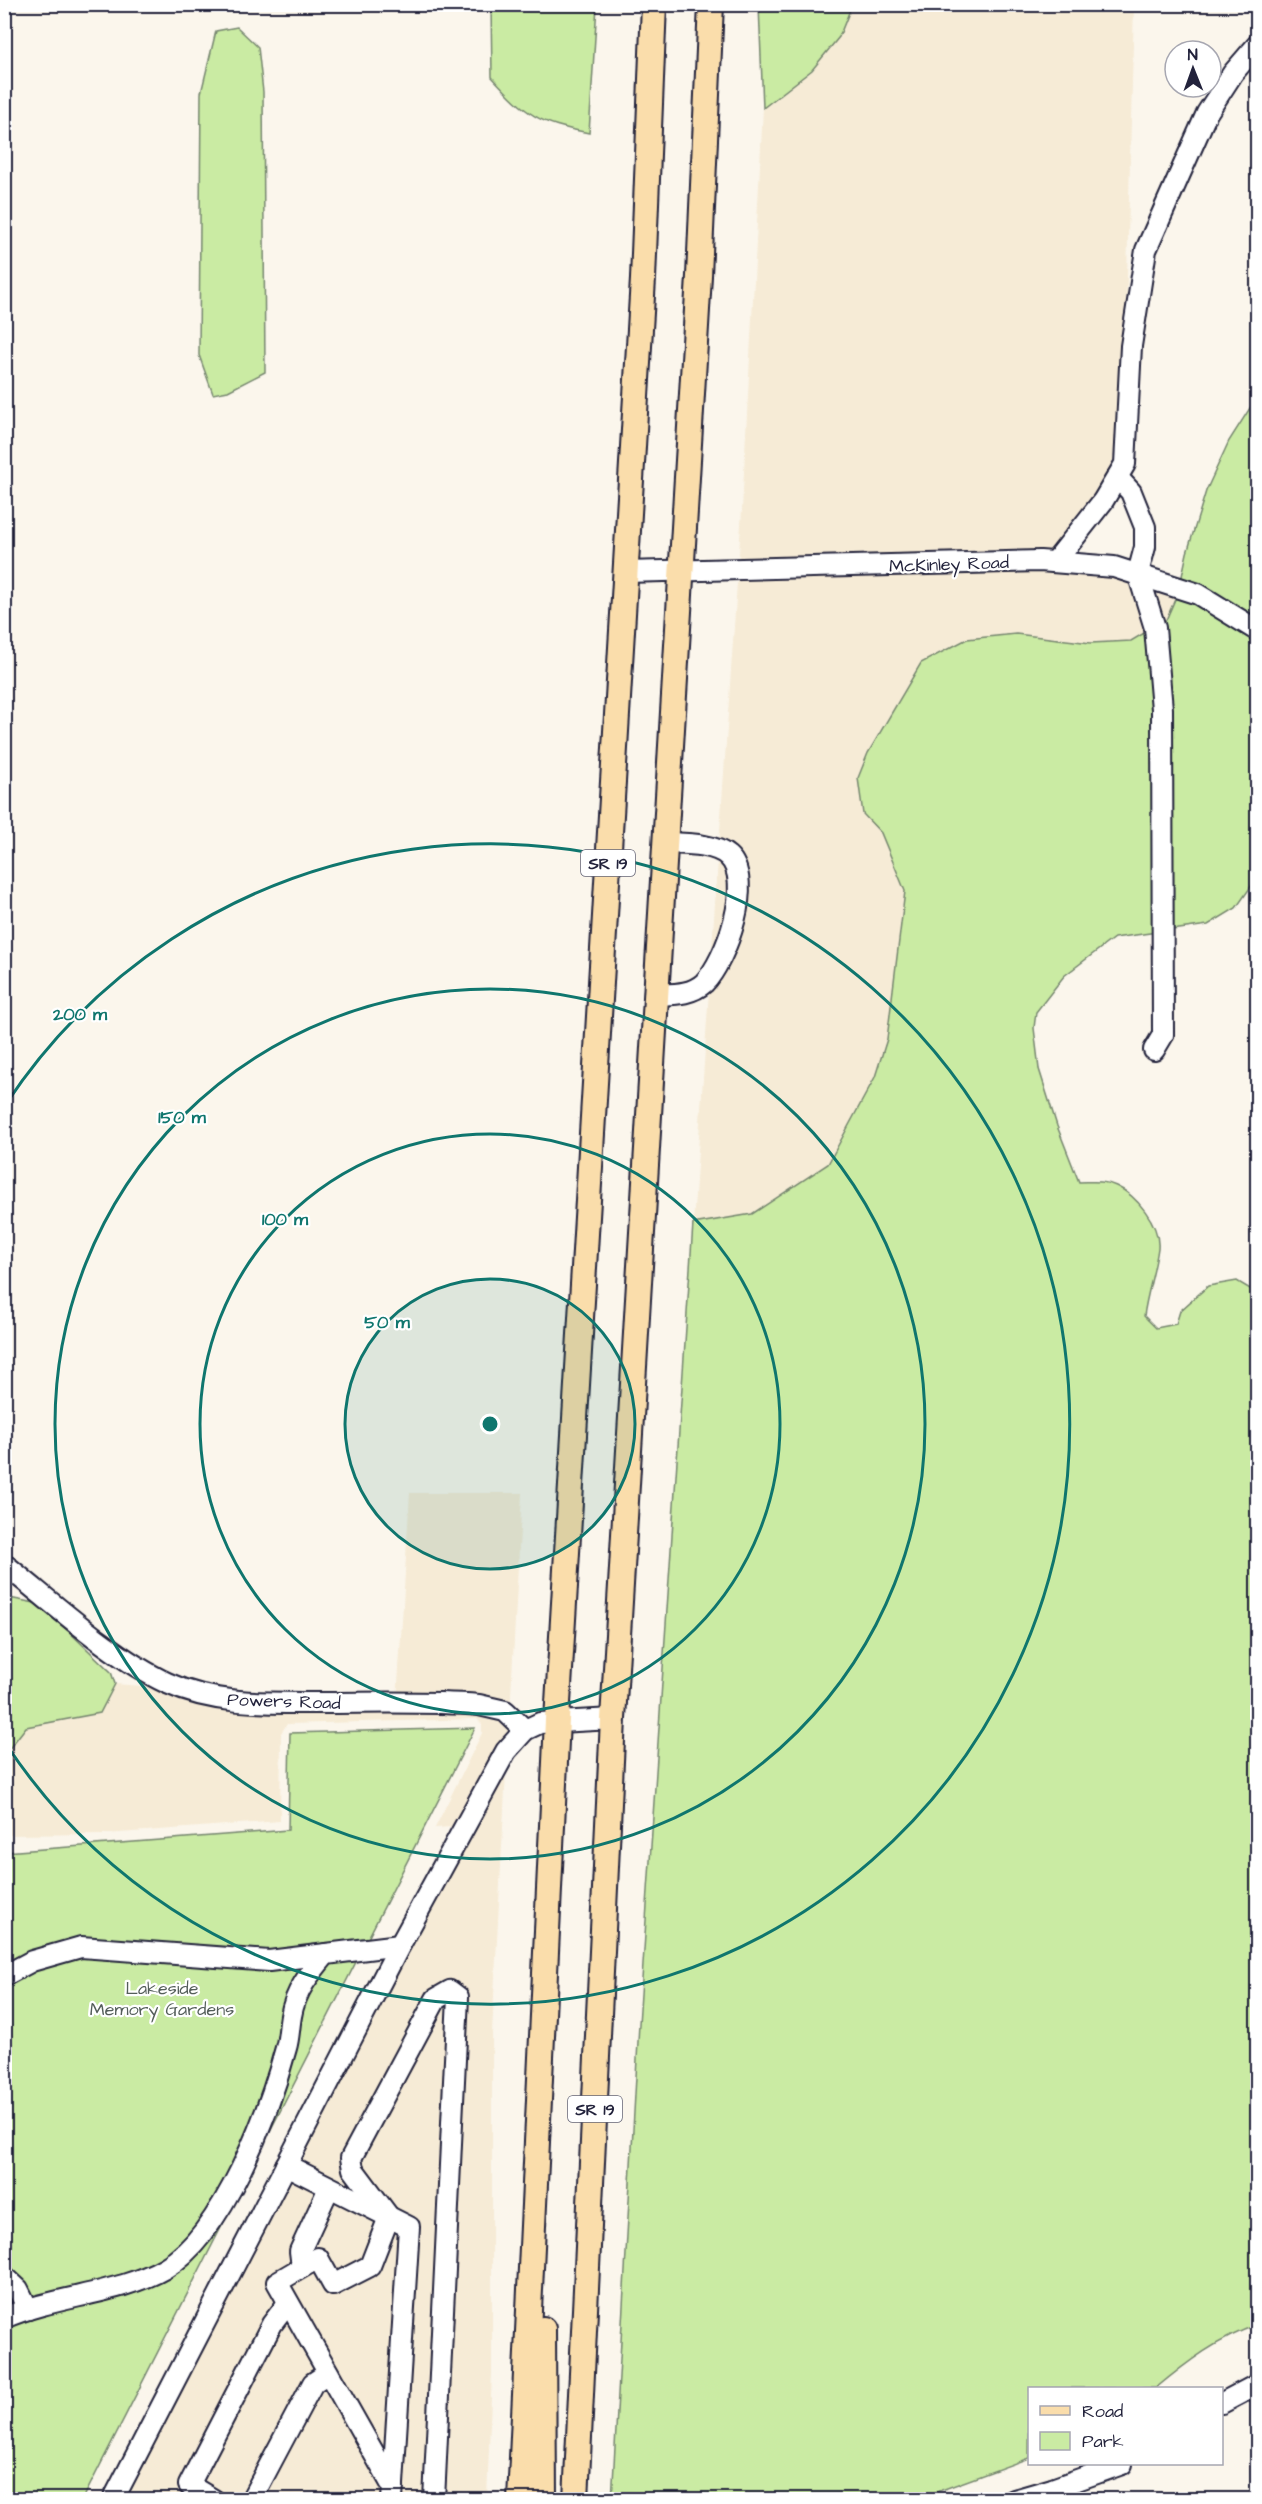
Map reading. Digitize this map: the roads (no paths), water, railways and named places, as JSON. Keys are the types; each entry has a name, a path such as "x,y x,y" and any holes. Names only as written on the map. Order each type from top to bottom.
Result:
{"main road":[{"name":"SR 19","path":"520,2499 557,1720 647,195 654,4"},
{"name":"SR 19","path":"576,2499 613,1719 707,136 711,4"},
{"path":"529,2294 543,2324 544,2499"}],"street":[{"path":"1055,562 1118,478 1125,464 1131,346 1146,250 1207,113 1233,73 1257,44"},
{"path":"1118,478 1134,498 1145,527 1145,547 1138,573 1155,628 1162,709 1164,1023 1163,1035 1154,1050"},
{"name":"McKinley Road","path":"625,572 682,572 792,566 1055,562 1114,567 1198,594 1257,631"},
{"path":"656,994 686,993 703,984 720,964 735,918 738,885 734,862 726,853 690,845 666,843"},
{"name":"Powers Road","path":"4,1564 130,1661 165,1682 191,1692 215,1698 262,1703 479,1705 505,1711 525,1730"},
{"path":"113,2499 400,1945 506,1751 525,1730 540,1723 557,1720 613,1719"},
{"path":"4,1976 33,1961 81,1947 164,1951 226,1959 269,1960 400,1945"},
{"path":"4,2318 27,2309 138,2279 166,2268 184,2254 229,2196 273,2090 287,2046 291,2014 298,1994 326,1954"},
{"path":"389,2217 353,2169 351,2158 436,1998 450,1991 458,1998 434,2499"},
{"path":"286,2165 410,2227 392,2493"},
{"path":"302,2267 300,2250 329,2188"},
{"path":"389,2217 370,2266 333,2285 318,2258 277,2282 392,2493"},
{"path":"4,2276 18,2289 27,2309"},
{"path":"214,2499 189,2485 272,2324 288,2303"},
{"path":"250,2499 312,2384 328,2373"},
{"path":"1223,2402 1257,2384"},
{"path":"1014,2499 1052,2489 1117,2465"}],"park label":[{"name":"Lakeside Memory Gardens","path":"162,1998"}]}
